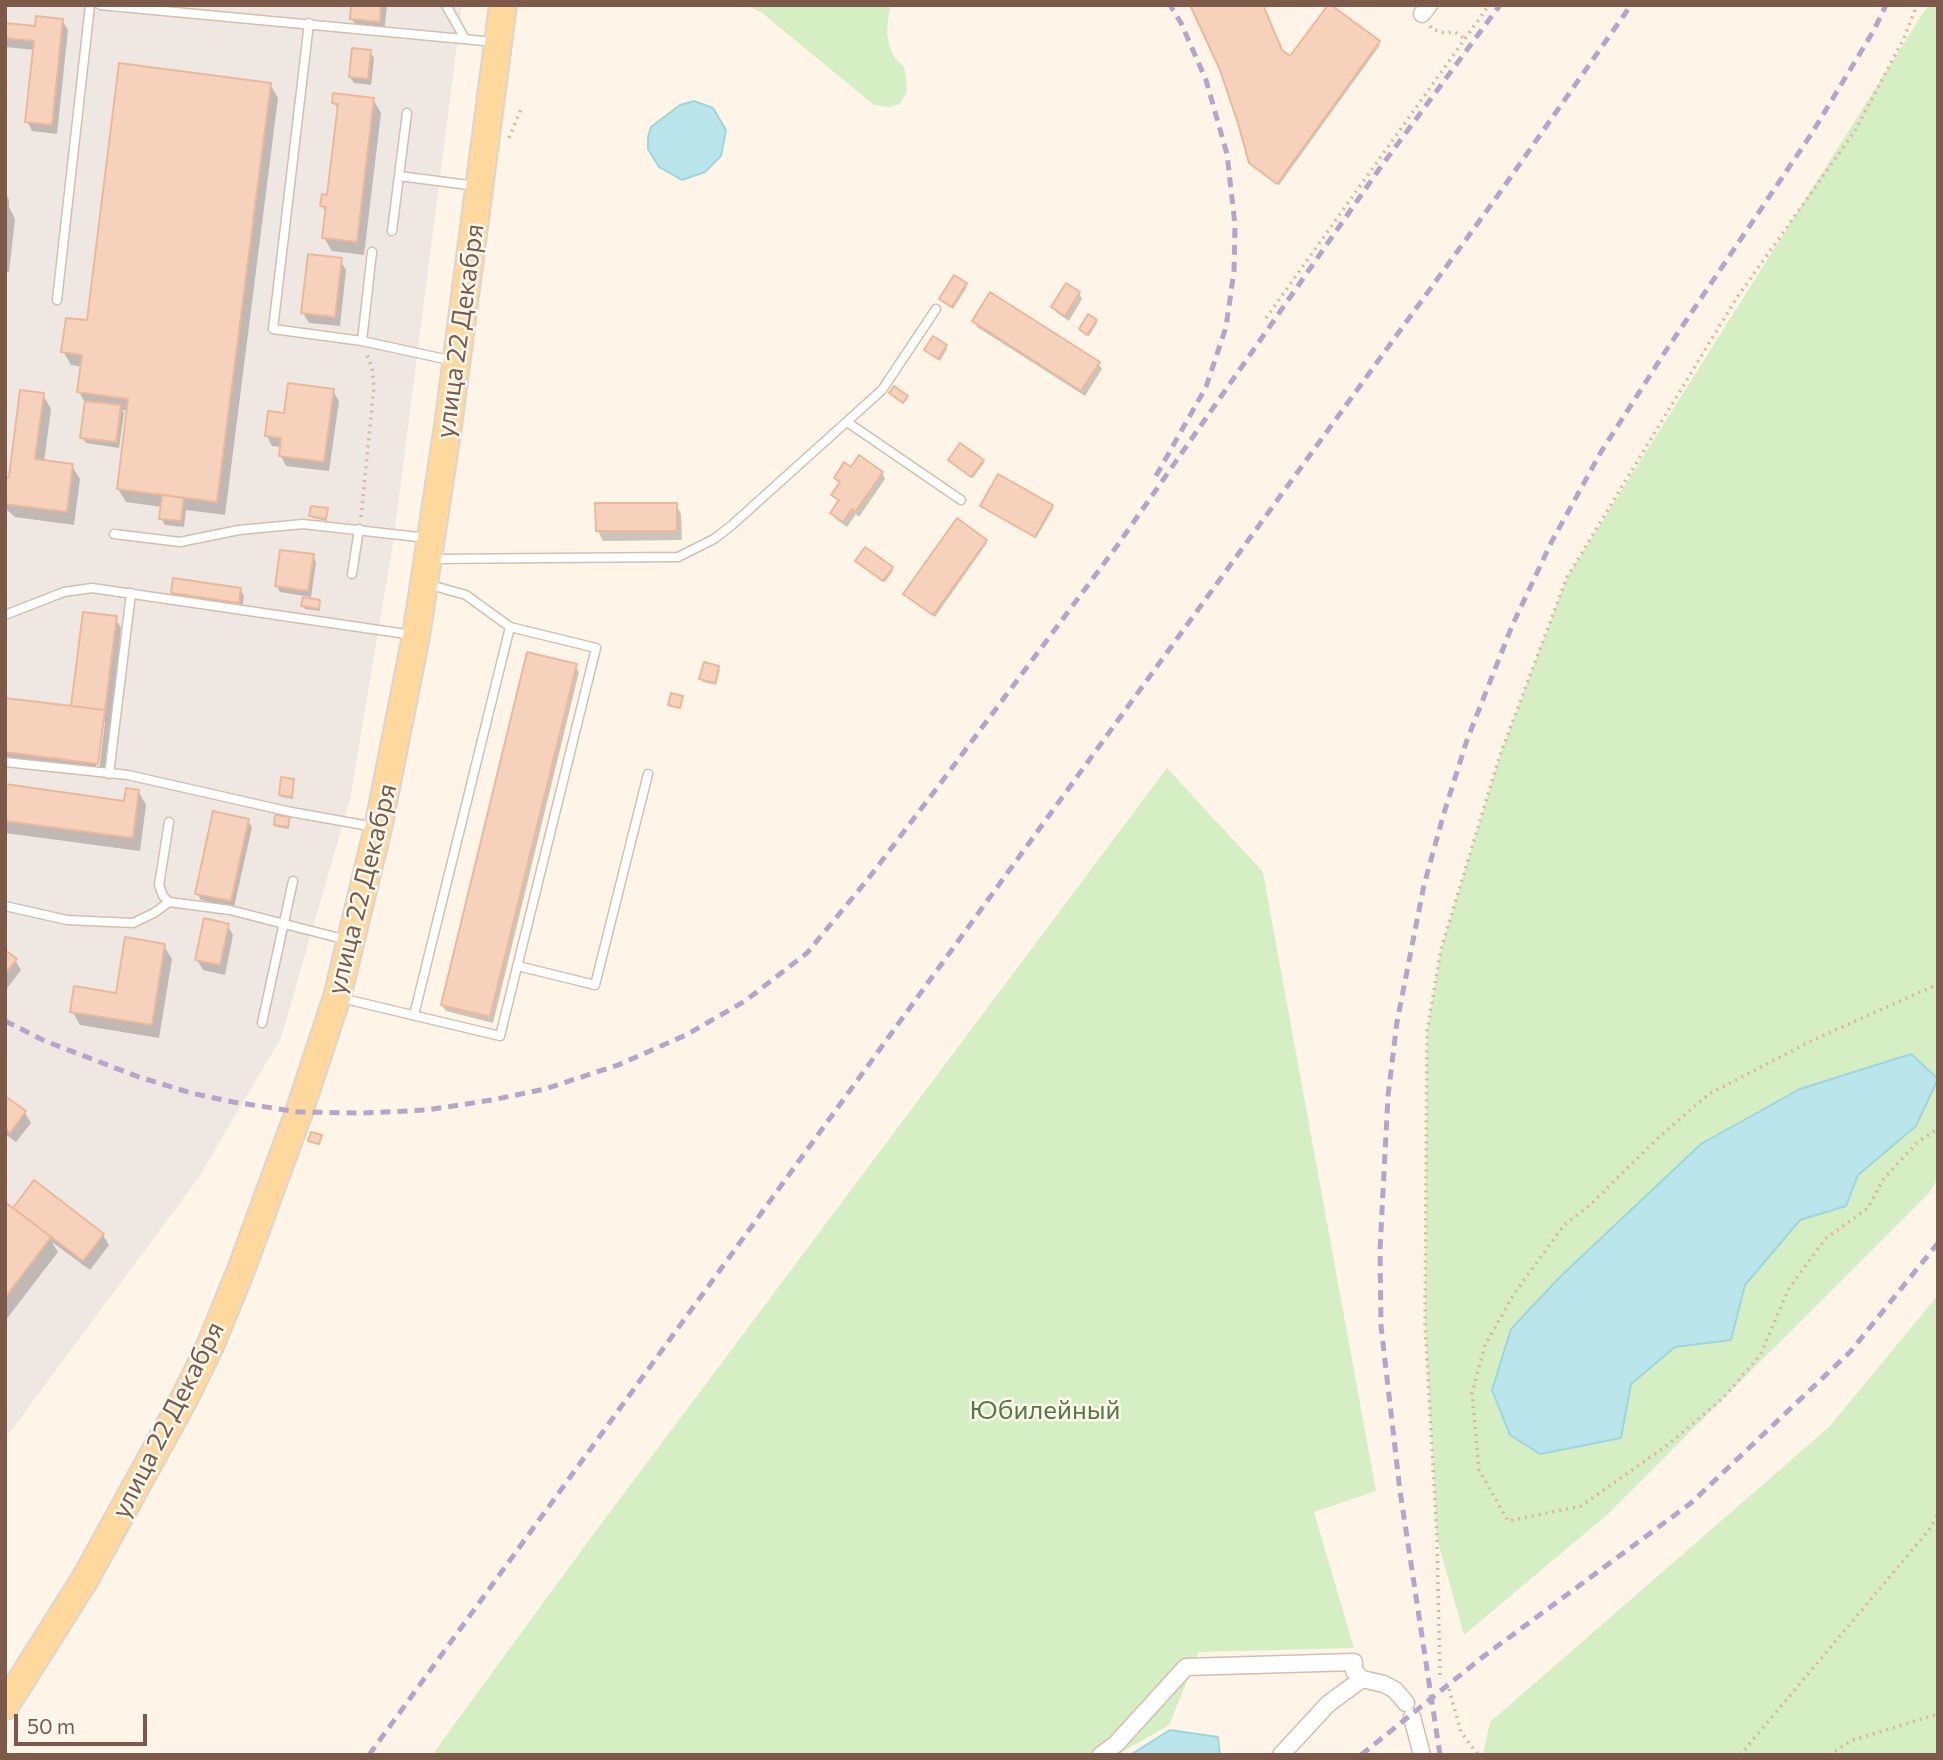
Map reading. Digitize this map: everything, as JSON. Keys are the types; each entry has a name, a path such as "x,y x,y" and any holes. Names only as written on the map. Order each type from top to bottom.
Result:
{"main road":[{"name":"улица 22 Декабря","path":"5,1706 85,1579 184,1399 210,1346 242,1270 337,997 378,828 416,636 456,362 503,5"}],"street":[{"path":"1101,1755 1116,1744 1186,1667 1354,1662 1354,1671 1362,1679 1384,1684 1395,1690 1409,1710 1422,1755"},
{"path":"1281,1755 1328,1704 1362,1679"}],"lane":[{"path":"57,300 90,5"},
{"path":"100,5 498,42"},
{"path":"446,5 466,39"},
{"path":"309,23 273,329 362,341 456,362"},
{"path":"392,231 407,113"},
{"path":"399,176 480,186"},
{"path":"362,341 372,252"},
{"path":"427,561 678,557 714,539 732,525 882,390 936,309"},
{"path":"848,422 961,500"},
{"path":"114,534 180,542 239,530 303,524 359,530 427,561 466,595 510,627 596,648 500,1036 337,997"},
{"path":"352,574 359,530"},
{"path":"5,615 64,592 92,588 416,636"},
{"path":"109,774 131,593"},
{"path":"414,1015 510,627"},
{"path":"5,762 128,775 290,812 378,828"},
{"path":"518,966 596,985 648,774"},
{"path":"169,822 159,884 163,896 169,902 230,910 350,941"},
{"path":"262,1023 293,881"},
{"path":"5,906 67,920 133,923 169,902"}],"path":[{"path":"1266,318 1489,5"},
{"path":"1440,1675 1437,1538 1425,1324 1427,1031 1441,949 1500,755 1567,577 1736,299 1854,131 1903,38 1917,5"},
{"path":"1426,10 1432,29 1444,33 1455,32 1465,39"},
{"path":"359,530 374,387 372,368 362,341"},
{"path":"1938,982 1812,1040 1709,1094 1564,1226 1514,1294 1485,1345 1472,1394 1479,1470 1508,1521 1581,1506 1669,1444 1724,1396 1761,1354 1788,1290 1825,1239 1868,1208 1884,1178 1919,1140 1938,1129"},
{"path":"1740,1755 1929,1530 1938,1514"},
{"path":"1449,1689 1461,1731 1478,1755"},
{"path":"1829,1755 1853,1740 1938,1714"}],"shaded area":[{"path":"5,5 462,5 393,544 350,799 281,1038 199,1177 5,1439"}],"green space":[{"path":"744,5 892,5 887,32 890,49 904,67 907,92 900,104 889,107 874,105 761,12"},
{"path":"1928,5 1938,5 1938,1178 1929,1193 1608,1514 1464,1635 1437,1538 1425,1324 1427,1031 1441,949 1500,755 1567,577"},
{"name":"Юбилейный","path":"1167,768 1263,872 1376,1491 1314,1512 1354,1648 1199,1652 1169,1725 1117,1755 432,1755 589,1540"},
{"path":"1938,1295 1938,1755 1483,1755 1490,1722 1829,1427"}],"water":[{"path":"694,101 713,108 726,130 721,156 705,172 682,180 659,167 648,149 648,137 651,127 680,105"},
{"path":"1911,1054 1938,1079 1916,1126 1858,1175 1846,1206 1800,1220 1745,1285 1731,1340 1675,1347 1631,1384 1621,1438 1540,1454 1510,1435 1492,1390 1511,1329 1561,1276 1701,1144 1800,1089"},
{"path":"1170,1730 1218,1737 1220,1755 1130,1755"}],"building":[{"path":"351,5 381,5 380,22 350,19"},
{"path":"1190,5 1263,5 1282,50 1290,56 1328,5 1380,41 1277,184 1249,163 1220,70"},
{"path":"36,16 63,19 52,125 25,122 34,41 5,38 5,23 35,26"},
{"path":"352,48 371,50 368,79 349,77"},
{"path":"119,63 271,83 217,502 117,489 128,399 77,392 82,355 61,352 66,318 87,320"},
{"path":"333,93 374,98 357,242 322,238 326,207 320,206 322,194 327,195 338,104 332,103"},
{"path":"308,254 342,258 335,317 301,313"},
{"path":"954,275 967,283 952,307 939,299"},
{"path":"1066,283 1080,292 1065,316 1051,307"},
{"path":"990,292 1100,362 1081,391 972,321"},
{"path":"1088,314 1097,320 1087,335 1079,329"},
{"path":"933,336 947,345 938,359 924,350"},
{"path":"288,383 334,389 324,462 279,456 281,438 265,436 268,411 284,413"},
{"path":"894,386 908,396 903,403 889,393"},
{"path":"20,390 44,393 35,459 73,464 67,512 5,504 5,477 9,477"},
{"path":"85,401 121,405 116,442 80,438"},
{"path":"960,443 984,460 971,477 948,460"},
{"path":"859,455 883,472 855,512 852,509 843,522 830,513 839,500 831,495 840,482 834,478 844,462 851,467"},
{"path":"998,474 1053,505 1035,537 980,506"},
{"path":"162,495 184,498 181,521 159,519"},
{"path":"595,503 677,503 677,531 596,531"},
{"path":"311,506 328,508 326,519 309,516"},
{"path":"957,518 987,540 933,615 903,594"},
{"path":"865,547 893,567 883,581 855,561"},
{"path":"280,550 314,554 308,591 275,586"},
{"path":"173,578 241,588 239,603 171,593"},
{"path":"303,597 320,600 319,609 301,606"},
{"path":"83,612 117,616 105,710 71,706"},
{"path":"527,652 577,664 490,1017 441,1005"},
{"path":"704,662 719,666 715,683 699,679"},
{"path":"671,693 683,696 680,708 668,705"},
{"path":"5,698 105,710 98,764 5,752"},
{"path":"281,777 294,779 292,797 279,795"},
{"path":"5,784 124,801 126,788 139,790 133,838 5,821"},
{"path":"213,811 249,819 231,901 195,894"},
{"path":"275,815 290,817 288,827 274,825"},
{"path":"204,918 229,924 220,965 195,960"},
{"path":"125,937 165,944 152,1025 70,1012 74,986 116,993"},
{"path":"5,950 17,959 5,974"},
{"path":"5,1096 26,1111 10,1133 5,1129"},
{"path":"311,1132 322,1135 319,1144 308,1141"},
{"path":"34,1180 104,1234 83,1261 13,1208"},
{"path":"5,1202 51,1237 5,1298"}],"railway":[{"path":"1156,476 1206,387 1226,327 1234,271 1235,225 1227,154 1206,80 1181,23 1170,5"},
{"path":"5,1021 45,1041 139,1077 191,1093 299,1112 363,1113 427,1110 545,1089 618,1065 686,1035 745,1001 807,953 868,879 1117,546 1380,168 1500,5"},
{"path":"369,1755 1496,198 1631,5"},
{"path":"1440,1755 1400,1491 1381,1326 1380,1250 1388,1096 1397,1022 1424,885 1467,740 1512,626 1551,543 1601,452 1812,133 1874,30 1886,5"},
{"path":"1361,1755 1484,1656 1691,1503 1850,1352 1938,1243"}]}
